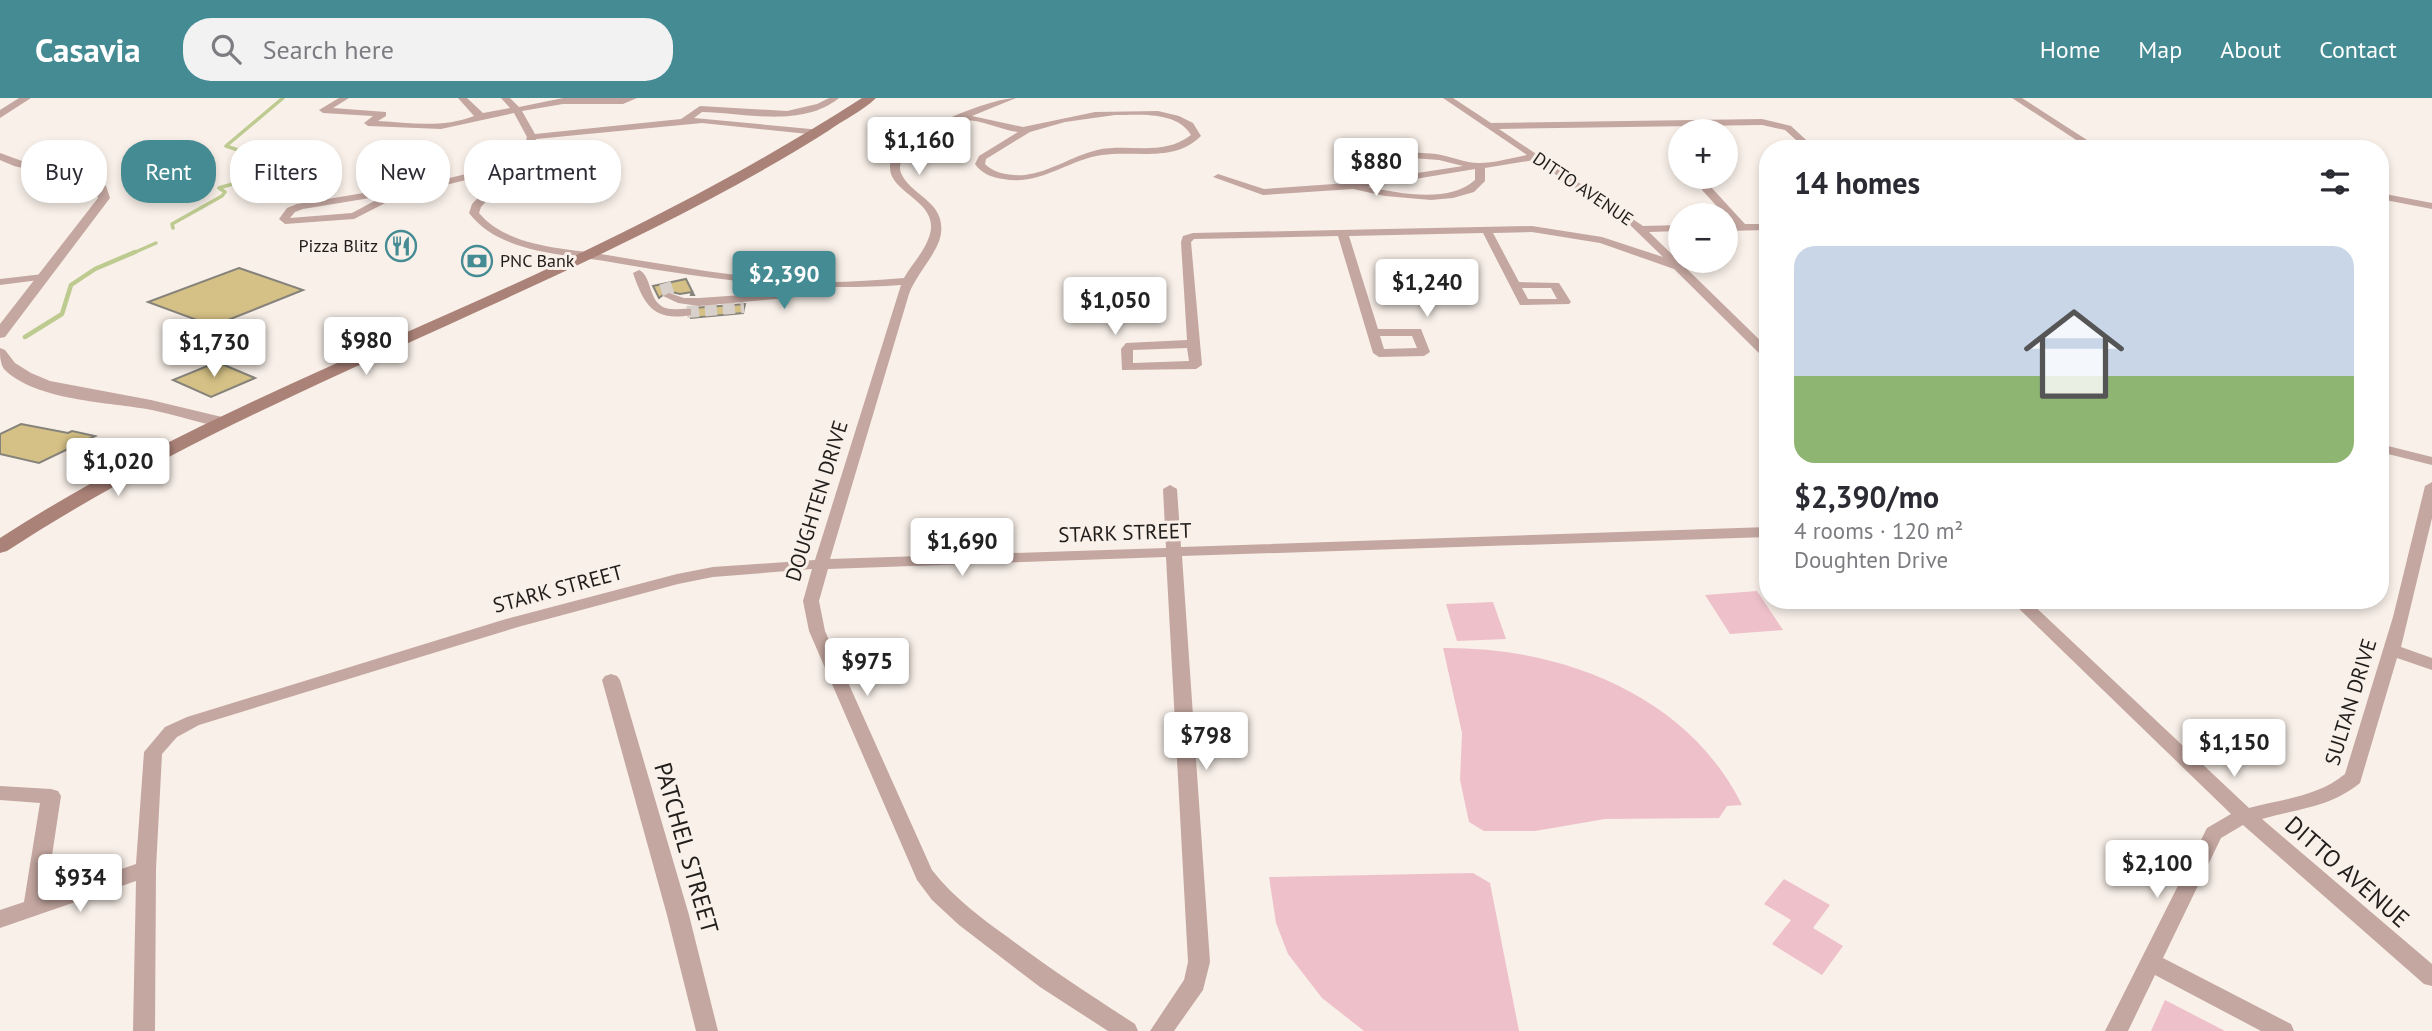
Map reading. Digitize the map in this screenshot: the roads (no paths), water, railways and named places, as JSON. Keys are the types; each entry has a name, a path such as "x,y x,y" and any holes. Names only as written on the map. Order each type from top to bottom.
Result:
{"main road":[{"path":"0,547 115,476 220,422 583,257 694,202 818,132 870,98"}],"street":[{"path":"1,114 26,98"},
{"path":"345,98 323,110 383,114 368,122 404,124 454,124 575,100 623,101 633,98"},
{"path":"462,98 482,117"},
{"path":"505,98 517,110 532,137 531,140"},
{"path":"682,127 700,108 715,98"},
{"path":"700,108 787,113 818,107 835,98"},
{"path":"953,123 1012,98"},
{"name":"DITTO AVENUE","path":"1447,98 1619,210 1668,257"},
{"path":"2016,98 2083,140"},
{"path":"953,123 1024,132 1045,124 1091,114 1135,113 1178,119 1190,125 1196,136 1181,147 1169,150 1105,151 1088,155 1053,172 1029,178 1011,178 983,168 980,164 982,158 1024,132"},
{"path":"965,117 1024,132"},
{"path":"532,137 734,122 818,132"},
{"path":"1487,126 1762,122 1788,128 1802,140"},
{"name":"DOUGHTEN DRIVE","path":"953,123 910,144 894,163 897,177 904,186 928,202 936,223 935,237 907,286 811,601 817,631 924,874 939,894 967,919 1048,980 1126,1031"},
{"path":"0,156 18,164 93,181 103,192 101,205 0,334"},
{"path":"1354,186 1352,181 1356,170 1365,164 1395,156 1440,157 1480,167"},
{"path":"1216,181 1263,192 1354,186 1535,157"},
{"path":"1354,186 1398,197 1437,197 1476,185 1483,174 1480,167"},
{"path":"1707,189 1742,227"},
{"path":"370,195 393,195 355,216 289,222 284,219 291,209 301,206 370,195"},
{"path":"2389,198 2432,206"},
{"path":"479,203 474,213 481,224 523,242 583,257 604,257 669,270 767,281 907,286"},
{"path":"1738,227 1759,227"},
{"path":"1486,229 1516,285"},
{"path":"1194,345 1135,345 1127,349 1126,366 1196,365 1186,242 1189,237 1486,229 1572,233 1636,250 1668,262"},
{"path":"1642,229 1668,229"},
{"path":"1342,232 1373,333"},
{"path":"1636,250 1656,244"},
{"path":"583,257 591,263 662,278 665,283"},
{"path":"639,273 649,304 656,310 667,313 687,312"},
{"name":"DITTO AVENUE","path":"1684,273 1759,346"},
{"path":"0,282 43,277"},
{"path":"669,296 682,301 699,302 907,286"},
{"path":"744,307 764,305 801,294"},
{"path":"0,353 7,366 55,387 220,422"},
{"path":"2389,450 2432,461"},
{"name":"SULTAN DRIVE","path":"2116,1031 2214,833 2228,821 2244,815 2329,795 2343,789 2353,778 2391,650 2432,486"},
{"path":"1161,1031 1195,983 1199,961 1170,489"},
{"name":"STARK STREET","path":"146,869 153,752 171,732 193,721 500,627 677,579 713,572 821,564 1759,532"},
{"name":"DITTO AVENUE","path":"2027,609 2244,815 2432,977"},
{"path":"2391,650 2432,664"},
{"name":"PATCHEL STREET","path":"611,680 678,915 707,1031"},
{"path":"0,793 51,796 34,908"},
{"path":"0,919 146,869 144,1031"},
{"path":"2151,961 2283,1031"}],"waterway":[{"path":"173,228 172,224 222,196 225,192 219,188 242,179 244,163 250,158 250,154 226,146 283,98"},
{"path":"131,254 156,243"},
{"path":"25,337 62,314 71,285 95,269 135,252"}],"tunnel":[{"path":"665,283 669,296"},
{"path":"687,312 744,307"}],"place":[{"name":"Pizza Blitz","path":"401,246"},
{"name":"PNC Bank","path":"477,261"}]}
